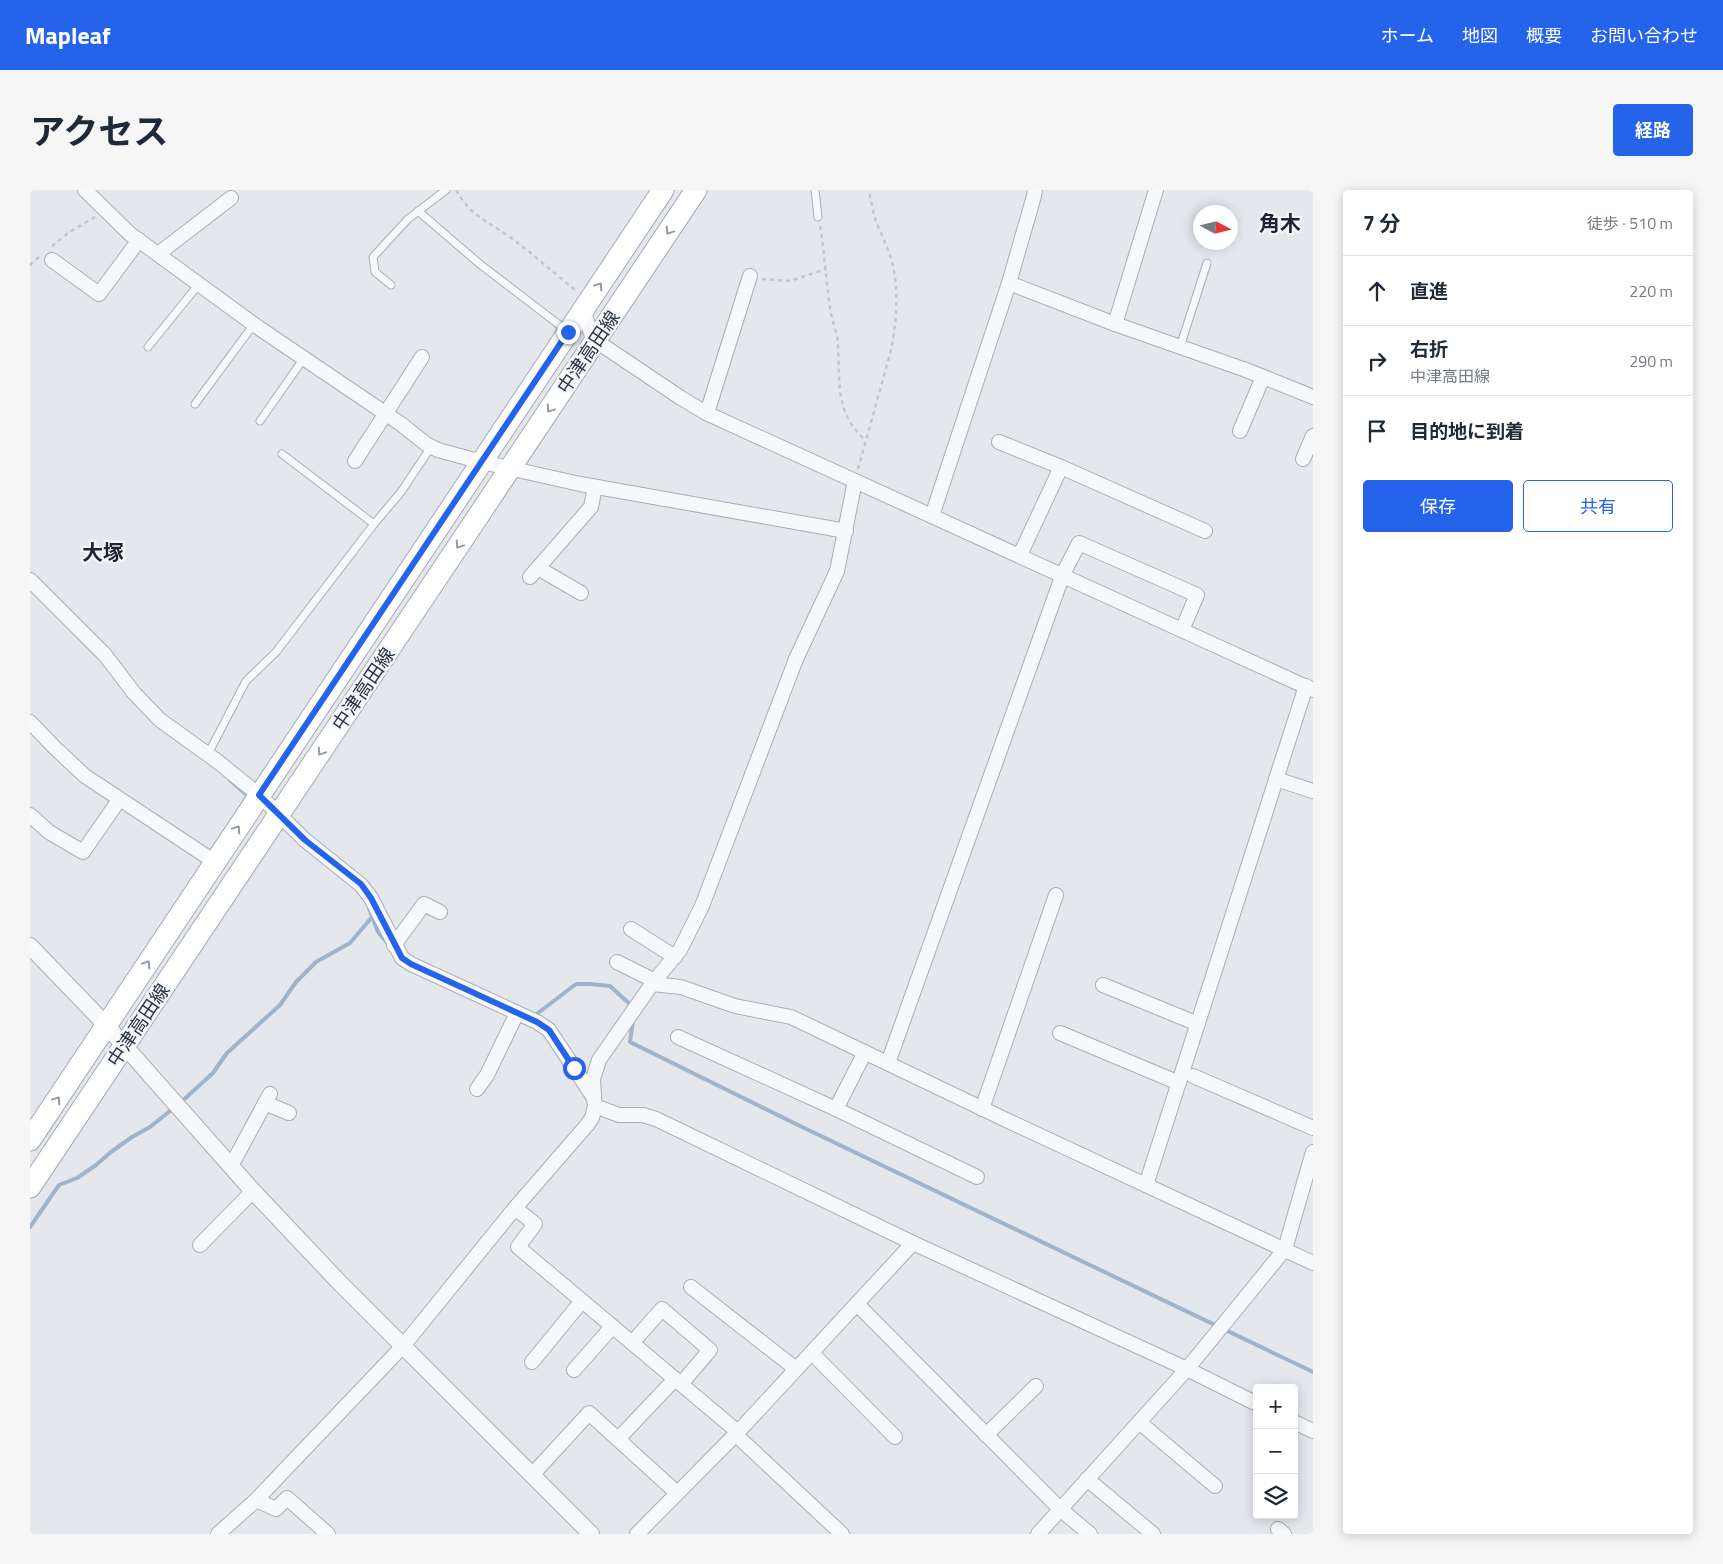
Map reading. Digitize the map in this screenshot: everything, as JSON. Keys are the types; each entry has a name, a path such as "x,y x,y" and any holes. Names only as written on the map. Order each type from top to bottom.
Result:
{"main road":[{"name":"中津高田線","path":"30,1140 663,190"},
{"name":"中津高田線","path":"30,1187 696,190"}],"street":[{"path":"85,190 106,212 139,240 254,324 406,427 431,447 482,462 595,487 846,531"},
{"path":"932,516 1009,283 1035,190"},
{"path":"1115,324 1156,190"},
{"path":"158,254 231,198"},
{"path":"47,255 98,294 139,240"},
{"path":"707,413 750,276"},
{"path":"1009,283 1313,397"},
{"path":"586,306 592,336 596,340 680,398 707,413 1310,688 1276,779 1146,1184"},
{"path":"355,461 422,357"},
{"path":"1240,431 1263,377"},
{"path":"1304,458 1313,436"},
{"path":"999,442 1061,467 1205,531"},
{"path":"1020,555 1061,467"},
{"path":"574,1068 592,1065 599,1060 675,957 695,923 796,659 837,571 855,481"},
{"path":"581,593 534,572 591,507 595,487"},
{"path":"888,1063 1063,574 1079,542 1197,595 1182,630"},
{"path":"30,580 105,655 145,706 160,720 208,754 259,795 305,840 361,884 371,898 400,955 407,961 537,1022 549,1030 595,1102 619,1115 644,1115 656,1119 913,1243 1187,1369 1253,1402"},
{"path":"30,722 85,776 215,862"},
{"path":"1276,779 1313,791"},
{"path":"30,815 49,832 83,852 119,800"},
{"path":"982,1109 1056,895"},
{"path":"394,945 424,904 440,912"},
{"path":"631,929 675,957"},
{"path":"30,946 106,1025 230,1166 338,1281 592,1534"},
{"path":"617,962 654,983 680,987 735,1006 791,1017 982,1109 1313,1263"},
{"path":"1103,985 1198,1024"},
{"path":"477,1089 487,1075 518,1013"},
{"path":"1060,1033 1178,1084"},
{"path":"678,1037 836,1109 977,1177"},
{"path":"836,1109 865,1052"},
{"path":"218,1534 256,1500 403,1346 515,1208 587,1125 592,1118 595,1102 594,1078 599,1060"},
{"path":"1193,1076 1313,1128"},
{"path":"230,1166 268,1099 289,1113"},
{"path":"1038,1534 1187,1369 1285,1249 1313,1152"},
{"path":"200,1245 253,1191"},
{"path":"515,1208 535,1224 518,1247 736,1433 842,1534"},
{"path":"637,1534 812,1353 913,1243"},
{"path":"691,1287 796,1369"},
{"path":"532,1362 582,1301"},
{"path":"857,1304 1060,1509 1090,1534"},
{"path":"618,1439 710,1350 662,1309 632,1343"},
{"path":"574,1370 612,1327"},
{"path":"812,1353 895,1437"},
{"path":"986,1435 1036,1386"},
{"path":"532,1475 589,1413 678,1493"},
{"path":"1139,1422 1215,1486"},
{"path":"1298,1424 1313,1431"},
{"path":"1087,1479 1153,1534"},
{"path":"256,1500 276,1508 287,1498 328,1534"}],"lane":[{"path":"391,285 375,272 374,257 392,236 418,211 446,190"},
{"path":"815,190 818,217"},
{"path":"418,211 481,265 568,332"},
{"path":"1180,347 1207,263"},
{"path":"148,347 199,284"},
{"path":"195,404 254,324"},
{"path":"260,421 304,358"},
{"path":"208,754 246,681 276,652 374,524 401,492 431,447"},
{"path":"282,454 374,524"}],"path":[{"path":"456,190 475,215 507,235 586,306"},
{"path":"855,481 894,339 896,316 895,286 891,260 874,215 869,190"},
{"path":"30,265 47,255 71,231 106,212"},
{"path":"818,217 831,314 837,336 839,391 848,420 854,429 865,439"},
{"path":"750,276 790,281 826,269"}],"waterway":[{"path":"230,780 249,797"},
{"path":"369,908 378,932 389,945"},
{"path":"180,1103 213,1073 227,1053 280,1005 296,982 316,962 350,943 372,917"},
{"path":"534,1016 576,984 610,986 633,1007"},
{"path":"633,1021 630,1042 800,1126 1313,1372"},
{"path":"30,1227 59,1185 77,1178 132,1137 150,1127 175,1107"}],"district":[{"name":"角木","path":"1280,224"},
{"name":"大塚","path":"103,553"}],"route":[{"path":"568,332 259,795 298,834 361,884 371,898 402,958 411,964 537,1022 549,1030 574,1068"}]}
